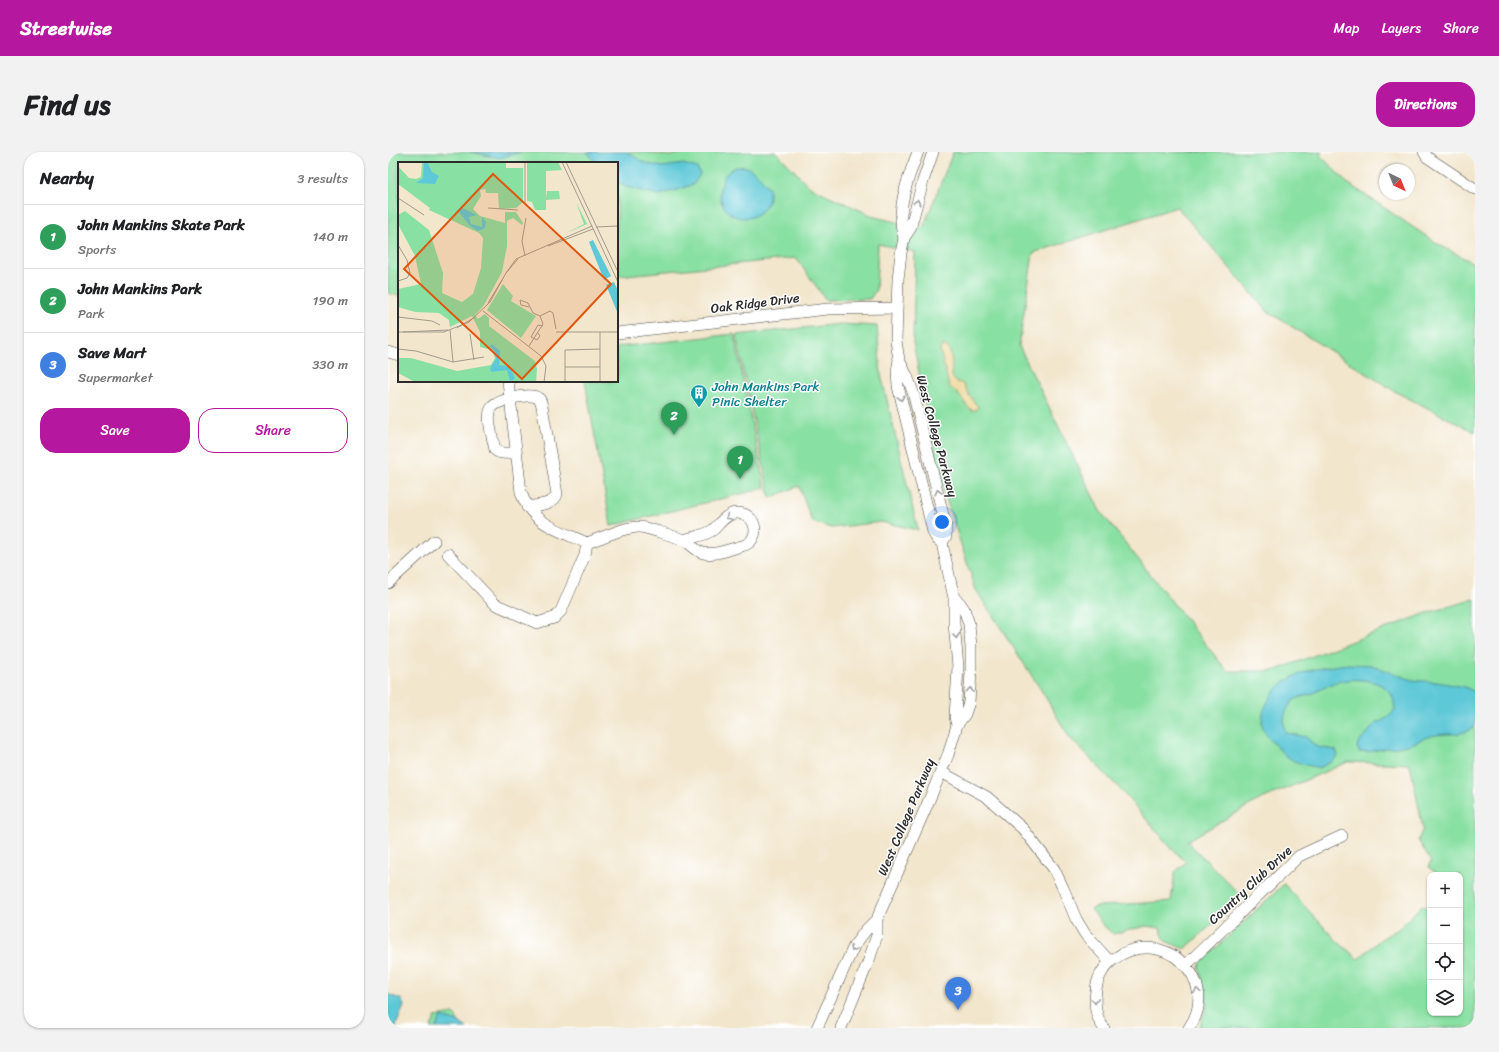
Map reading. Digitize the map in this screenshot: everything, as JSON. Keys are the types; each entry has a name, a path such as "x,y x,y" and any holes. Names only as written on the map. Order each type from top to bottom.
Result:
{"street":[{"name":"West College Parkway","path":"817,1028 854,946 866,930 877,919 941,772 957,726 955,717 958,667 954,623 954,598 942,543 937,539 934,532 898,386 897,371 899,360 896,341 896,308 898,279 904,238 900,221 906,188 918,152"},
{"name":"West College Parkway","path":"904,238 910,229 923,181 933,152"},
{"path":"1424,152 1427,157 1475,190"},
{"name":"Oak Ridge Drive","path":"618,333 828,309 896,308"},
{"path":"388,352 398,355"},
{"path":"508,382 521,492 527,507 538,519 587,543 618,532 638,527 682,540 702,553 716,553 744,545 756,531 751,519 745,514 734,513 723,520 710,532 682,540"},
{"path":"516,452 505,454 495,450 489,420 490,411 492,407 498,403 510,399 532,396 537,397 541,401 557,494 556,498 552,502 527,507"},
{"path":"388,583 434,541"},
{"path":"448,554 496,604 537,623 554,618 561,611 585,555 587,543"},
{"path":"941,772 987,797 1023,829 1054,869 1076,919 1085,934 1110,962"},
{"name":"Country Club Drive","path":"1186,965 1300,856 1342,836"},
{"name":"West College Parkway","path":"841,1028 869,960 877,936 877,919"},
{"path":"1104,1028 1096,1012 1094,999 1096,985 1102,973 1110,962 1122,954 1135,948 1149,947 1162,950 1175,956 1186,965 1193,975 1197,988 1198,1001 1196,1014 1189,1028"}],"green space":[{"path":"388,152 644,152 670,156 685,152 776,152 810,187 875,217 923,228 953,152 1322,152 1320,155 1346,182 1438,244 1475,264 1475,432 1396,392 1267,311 1177,207 1033,253 1019,346 1100,511 1227,671 1273,671 1427,613 1475,599 1475,1028 1199,1028 1206,1007 1206,995 1199,967 1201,962 1284,884 1336,940 1358,959 1381,939 1398,929 1422,905 1427,908 1427,1016 1463,1016 1463,872 1435,872 1428,867 1431,862 1418,840 1423,829 1410,764 1348,762 1257,801 1187,841 1242,897 1186,948 1182,948 1165,941 1160,928 1146,926 1113,934 1103,925 1091,909 1100,906 1171,901 1175,872 1186,862 1173,850 1118,787 1069,737 1043,693 976,590 940,480 913,342 915,252 878,244 876,290 870,299 826,300 796,258 618,276 618,162 398,162 398,296 388,293"},
{"path":"840,324 877,326 881,375 918,530 881,522 832,528 812,522 799,486 770,498 736,335"},
{"path":"734,334 765,488 611,526 585,382 618,382 618,347"},
{"path":"454,1014 459,1022 441,1017 436,1028 431,1028 435,1017"}],"sand":[{"path":"942,346 946,346 951,355 953,378 955,381 964,385 978,407 976,410 972,410 968,407 959,395 949,386 940,350"}],"water":[{"path":"470,152 521,152 500,158"},
{"path":"587,152 627,152 645,163 662,167 683,164 697,168 700,174 694,184 658,195 626,187 618,182 618,162 595,162"},
{"path":"736,167 749,168 759,176 769,188 768,202 761,212 753,216 745,218 737,217 724,207 721,199 720,188 724,176"},
{"path":"1348,664 1371,665 1412,680 1437,682 1465,687 1475,692 1475,727 1464,732 1424,738 1406,745 1368,752 1359,752 1357,747 1358,743 1375,724 1388,717 1395,709 1393,699 1391,694 1386,689 1373,682 1365,680 1341,681 1294,700 1287,709 1284,717 1286,733 1306,737 1317,747 1336,750 1338,756 1331,762 1319,768 1292,760 1274,744 1267,736 1263,728 1263,715 1268,702 1281,685 1293,677 1316,669"},
{"path":"388,994 402,1000 404,1006 395,1028 388,1028"},
{"path":"441,1017 459,1022 467,1028 436,1028"}],"place":[{"name":"John Mankins Park Pinic Shelter","path":"699,408"},
{"name":"John Mankins Park","path":"674,435"},
{"name":"John Mankins Skate Park","path":"740,479"},
{"name":"Save Mart","path":"958,1010"}]}
